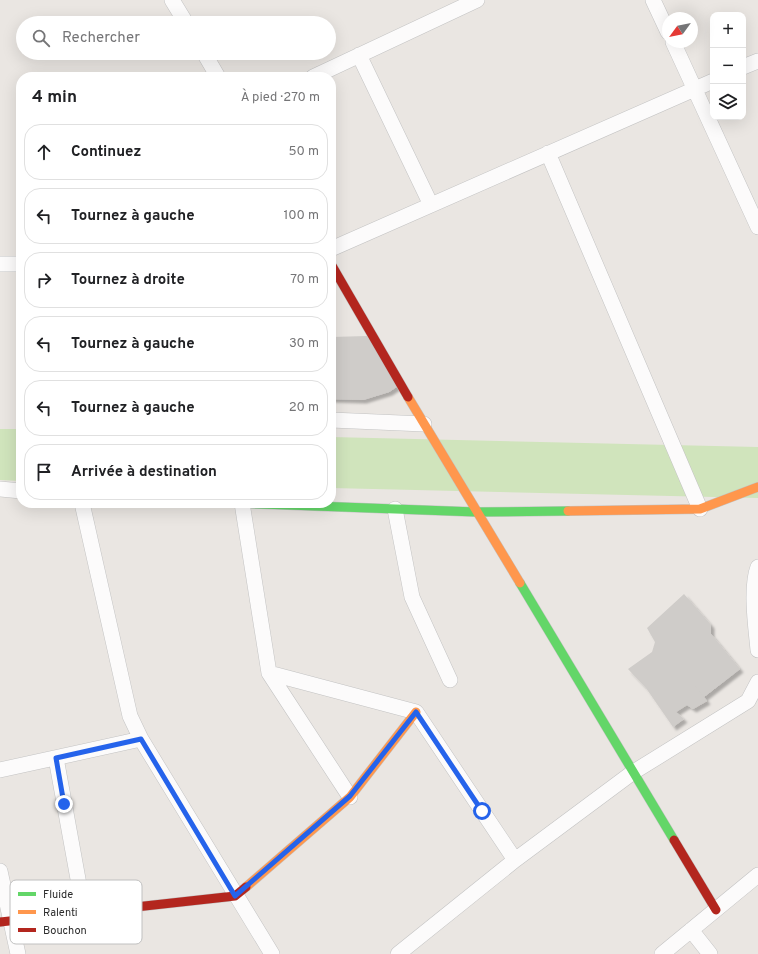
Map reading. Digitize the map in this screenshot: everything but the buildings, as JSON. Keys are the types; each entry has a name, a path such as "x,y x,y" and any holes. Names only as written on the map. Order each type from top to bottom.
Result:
{"street":[{"path":"172,0 182,16"},
{"path":"324,72 477,0"},
{"path":"654,0 662,18"},
{"path":"676,48 758,228"},
{"path":"359,56 431,205"},
{"path":"208,60 215,72"},
{"path":"746,66 758,60"},
{"path":"336,247 710,81"},
{"path":"548,153 700,509"},
{"path":"0,264 16,264"},
{"path":"336,273 476,512 716,910"},
{"path":"336,420 424,424"},
{"path":"336,507 476,512 700,509 758,487"},
{"path":"0,489 16,491"},
{"path":"83,508 122,688 130,716 141,739 235,896 272,954"},
{"path":"243,508 269,673 350,796"},
{"path":"395,509 412,597 450,680"},
{"path":"758,567 755,574 758,650"},
{"path":"269,673 416,712 515,860"},
{"path":"398,954 515,860 632,772 748,701 758,682"},
{"path":"142,906 235,896 350,796 416,712"},
{"path":"0,770 141,739"},
{"path":"56,758 78,880"},
{"path":"0,871 5,921 10,934"},
{"path":"662,954 758,875"},
{"path":"691,930 710,954"},
{"path":"14,944 18,954"}],"green space":[{"path":"0,429 16,429 16,481 0,480"},
{"path":"336,437 758,447 758,498 336,488"}],"traffic: fast":[{"path":"336,507 476,512 568,511"},
{"path":"520,583 674,840"}],"traffic: slow":[{"path":"408,397 520,583"},
{"path":"568,511 700,509 758,487"},
{"path":"246,887 350,797 416,712"}],"traffic: jam":[{"path":"336,273 408,397"},
{"path":"674,840 716,910"},
{"path":"142,906 235,896 246,887"},
{"path":"0,922 10,921"}],"route":[{"path":"64,804 56,758 141,739 235,896 350,796 416,712 482,811"}]}
